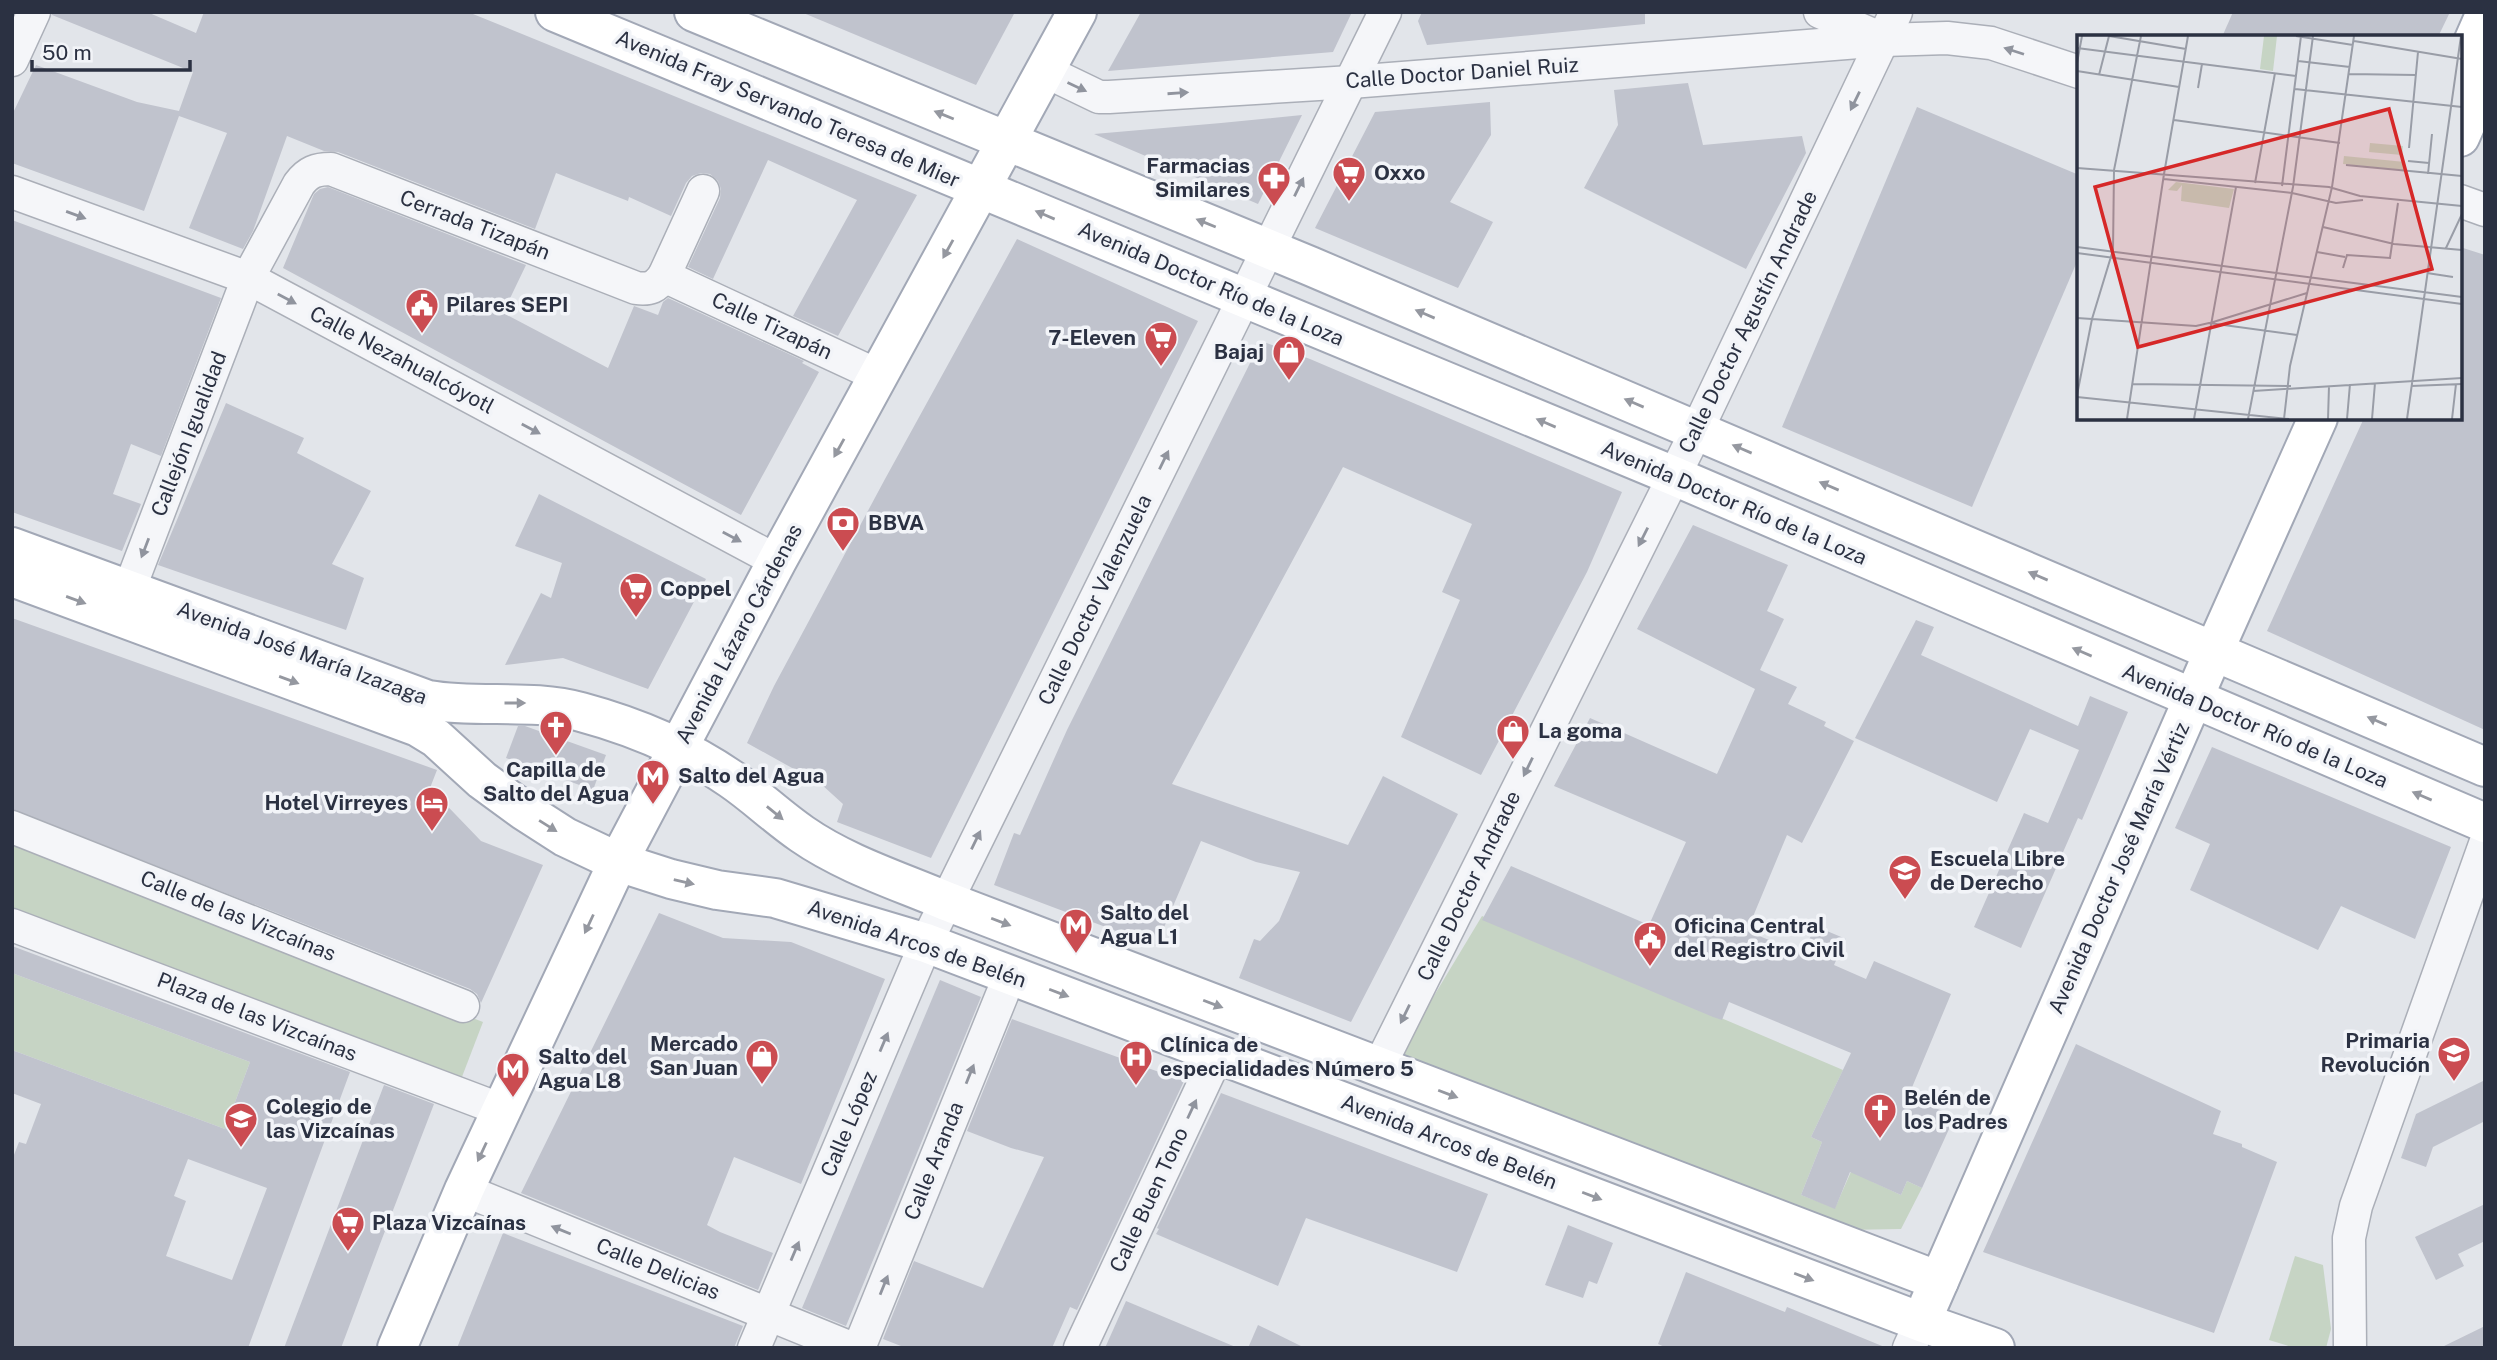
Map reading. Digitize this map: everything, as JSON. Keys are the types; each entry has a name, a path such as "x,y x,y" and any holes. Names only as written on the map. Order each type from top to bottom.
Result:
{"main road":[{"name":"Avenida Fray Servando Teresa de Mier","path":"555,12 981,189"},
{"path":"694,12 1269,249 2485,767"},
{"name":"Avenida Lázaro Cárdenas","path":"397,1348 464,1191 618,862 776,561 1077,12"},
{"path":"2462,67 2485,15"},
{"path":"2462,133 2485,81"},
{"name":"Avenida Doctor Río de la Loza","path":"981,189 1674,476 2485,823"},
{"name":"Avenida Doctor José María Vértiz","path":"1915,1335 2317,420"},
{"name":"Avenida José María Izazaga","path":"12,547 428,700 447,704 530,703 579,711 678,748"},
{"name":"Avenida José María Izazaga","path":"12,577 418,727 436,738 482,780 523,810 565,837 618,862"},
{"path":"678,748 732,779 802,834 831,852 946,901 1939,1281"},
{"name":"Avenida Arcos de Belén","path":"618,862 717,890 775,898 802,905 926,943 1219,1053 1915,1335 1995,1348"}],"street":[{"path":"12,60 34,12"},
{"name":"Calle Doctor Valenzuela","path":"946,901 1385,12"},
{"path":"1820,12 1890,26"},
{"name":"Calle Doctor Daniel Ruiz","path":"1045,71 1099,97 1350,82 1890,26 1947,38 1991,43 2077,71"},
{"name":"Calle Doctor Agustín Andrade","path":"1559,706 1697,430 1890,26"},
{"name":"Cerrada Tizapán","path":"248,278 299,184 307,174 319,169 331,169 636,288 647,290 658,285 664,276"},
{"path":"664,276 703,191"},
{"name":"Calle Nezahualcóyotl","path":"12,192 248,278 776,561"},
{"path":"2462,202 2485,210"},
{"name":"Calle Tizapán","path":"664,276 879,376"},
{"name":"Callejón Igualidad","path":"129,590 248,278"},
{"name":"Calle Doctor Andrade","path":"1379,1067 1559,706"},
{"name":"Calle de las Vizcaínas","path":"12,827 463,1006"},
{"path":"2350,1348 2349,1238 2356,1206 2485,844"},
{"name":"Calle López","path":"754,1348 946,901"},
{"name":"Plaza de las Vizcaínas","path":"12,925 502,1110"},
{"name":"Calle Aranda","path":"859,1348 1010,975"},
{"name":"Calle Buen Tono","path":"1080,1348 1219,1053"},
{"name":"Calle Delicias","path":"464,1191 851,1348"}],"green space":[{"path":"12,841 483,1022 460,1082 12,911"},
{"path":"1482,916 1843,1070 1811,1137 1822,1142 1801,1195 1835,1208 1857,1158 1873,1182 1901,1195 1907,1181 1922,1188 1901,1229 1845,1230 1399,1054"},
{"path":"12,973 250,1062 225,1129 12,1050"},
{"path":"2295,1256 2323,1265 2331,1329 2326,1348 2295,1348 2269,1340"}],"building":[{"path":"52,12 147,12 196,33 204,12 468,12 917,195 838,336 793,316 857,200 768,160 713,279 688,267 720,198 718,181 710,174 692,176 671,216 629,197 628,201 556,173 535,229 338,152 324,151 287,136 253,231 243,249 189,228 227,133 179,116 144,211 12,163 12,115 36,65 137,102 179,111 193,72 52,15"},
{"path":"801,12 1015,12 976,85"},
{"path":"1141,12 1352,12 1333,52 1108,71"},
{"path":"1422,12 1645,12 1645,24 1427,45 1418,21"},
{"path":"2233,12 2450,12 2439,35 2223,35"},
{"path":"1688,83 1703,145 1802,136 1806,153 1746,269 1584,188 1618,125 1614,90"},
{"path":"1490,102 1491,135 1450,202 1493,222 1458,288 1315,228 1375,112"},
{"path":"1917,107 2077,174 2077,262 1972,507 1782,427"},
{"path":"1302,115 1258,204 1094,134 1221,123"},
{"path":"328,187 526,265 503,313 608,368 634,306 658,315 663,302 668,298 804,361 802,363 819,372 741,515 283,268 314,194"},
{"path":"12,220 221,298 161,456 131,444 113,494 141,504 122,551 12,512"},
{"path":"1017,239 1198,321 931,858 837,822 843,804 821,784 747,743 774,686"},
{"path":"2462,248 2485,255 2485,730 2267,631 2363,420 2462,420"},
{"path":"1261,341 1310,359 1622,492 1587,572 1481,775 1401,737 1460,600 1442,592 1472,524 1343,467 1172,784 1348,845 1383,776 1458,814 1351,1022 1239,978 1254,939 1260,941 1279,921 1300,872 1256,862 1201,841 1156,946 994,885 1014,833 1020,835 1067,730"},
{"path":"226,403 304,438 297,453 371,491 332,564 364,578 346,630 158,565"},
{"path":"539,494 706,579 648,689 563,658 505,665 541,593 551,598 562,563 515,546"},
{"path":"1693,525 1788,565 1767,611 1784,619 1760,670 1797,687 1788,704 1826,722 1824,726 1854,741 1802,843 1787,835 1747,931 1803,954 1815,926 1846,939 1834,965 1866,979 1874,961 1951,994 1908,1097 1955,1116 1922,1188 1907,1181 1901,1195 1850,1172 1835,1209 1801,1195 1822,1142 1811,1137 1851,1053 1729,1002 1722,1020 1713,1017 1482,920 1511,866 1649,925 1686,842 1554,786 1590,718 1717,774 1755,689 1637,629"},
{"path":"12,618 437,770 430,788 481,841 543,865 481,1003 477,994 470,989 12,809"},
{"path":"1916,620 1934,627 1921,655 2078,726 2090,696 2128,712 2082,820 2078,818 2021,948 1974,927 2024,813 2048,823 2079,750 2030,729 1997,802 1855,738"},
{"name":"Capilla de Salto del Agua","path":"518,726 525,726 606,755 593,790 506,758"},
{"path":"2212,747 2451,847 2415,939 2341,906 2318,950 2190,890 2210,844 2175,828"},
{"path":"659,913 723,938 791,942 885,979 801,1184 734,1157 707,1225 773,1253 758,1290 521,1193"},
{"name":"Colegio de las Vizcaínas","path":"12,946 350,1072 248,1348 12,1348 12,1160 19,1142 26,1144 41,1104 12,1093 12,1050 225,1129 250,1062 12,973","holes":["188,1159 267,1188 232,1280 166,1256 186,1201 174,1196"]},
{"path":"940,980 981,997 846,1326 802,1308"},
{"path":"1012,1019 1184,1081 1077,1310 1070,1307 1052,1348 906,1348 883,1339 914,1261 983,1288 1044,1157 967,1131"},
{"path":"2076,1044 2221,1111 2213,1134 2242,1144 2242,1147 2277,1162 2214,1333 1983,1252"},
{"path":"2485,1080 2485,1121 2433,1147 2426,1167 2401,1158 2416,1114"},
{"path":"384,1085 434,1104 341,1348 284,1348"},
{"path":"1221,1093 1488,1194 1457,1272 1306,1218 1278,1286 1156,1234"},
{"path":"2485,1204 2485,1241 2458,1254 2464,1266 2436,1280 2415,1237"},
{"path":"1568,1225 1613,1243 1597,1284 1589,1281 1583,1298 1545,1285"},
{"path":"503,1233 743,1326 734,1348 457,1348"},
{"path":"1686,1272 1785,1312 1787,1307 1887,1348 1667,1348 1658,1344"},
{"path":"1126,1301 1238,1348 1105,1348"},
{"path":"1258,1325 1305,1348 1248,1348"},
{"path":"2485,1326 2485,1348 2440,1348"}],"place":[{"name":"Oxxo","path":"1349,203"},
{"name":"Farmacias Similares","path":"1274,208"},
{"name":"Pilares SEPI","path":"422,335"},
{"name":"7-Eleven","path":"1161,368"},
{"name":"Bajaj","path":"1289,382"},
{"name":"BBVA","path":"843,553"},
{"name":"Coppel","path":"636,619"},
{"name":"Capilla de Salto del Agua","path":"556,757"},
{"name":"La goma","path":"1513,761"},
{"name":"Salto del Agua","path":"653,806"},
{"name":"Hotel Virreyes","path":"432,833"},
{"name":"Escuela Libre de Derecho","path":"1905,901"},
{"name":"Salto del Agua L1","path":"1076,955"},
{"name":"Oficina Central del Registro Civil","path":"1650,968"},
{"name":"Primaria Revolución","path":"2454,1083"},
{"name":"Mercado San Juan","path":"762,1086"},
{"name":"Clínica de especialidades Número 5","path":"1136,1087"},
{"name":"Salto del Agua L8","path":"513,1099"},
{"name":"Belén de los Padres","path":"1880,1140"},
{"name":"Colegio de las Vizcaínas","path":"241,1149"},
{"name":"Plaza Vizcaínas","path":"348,1253"}]}
